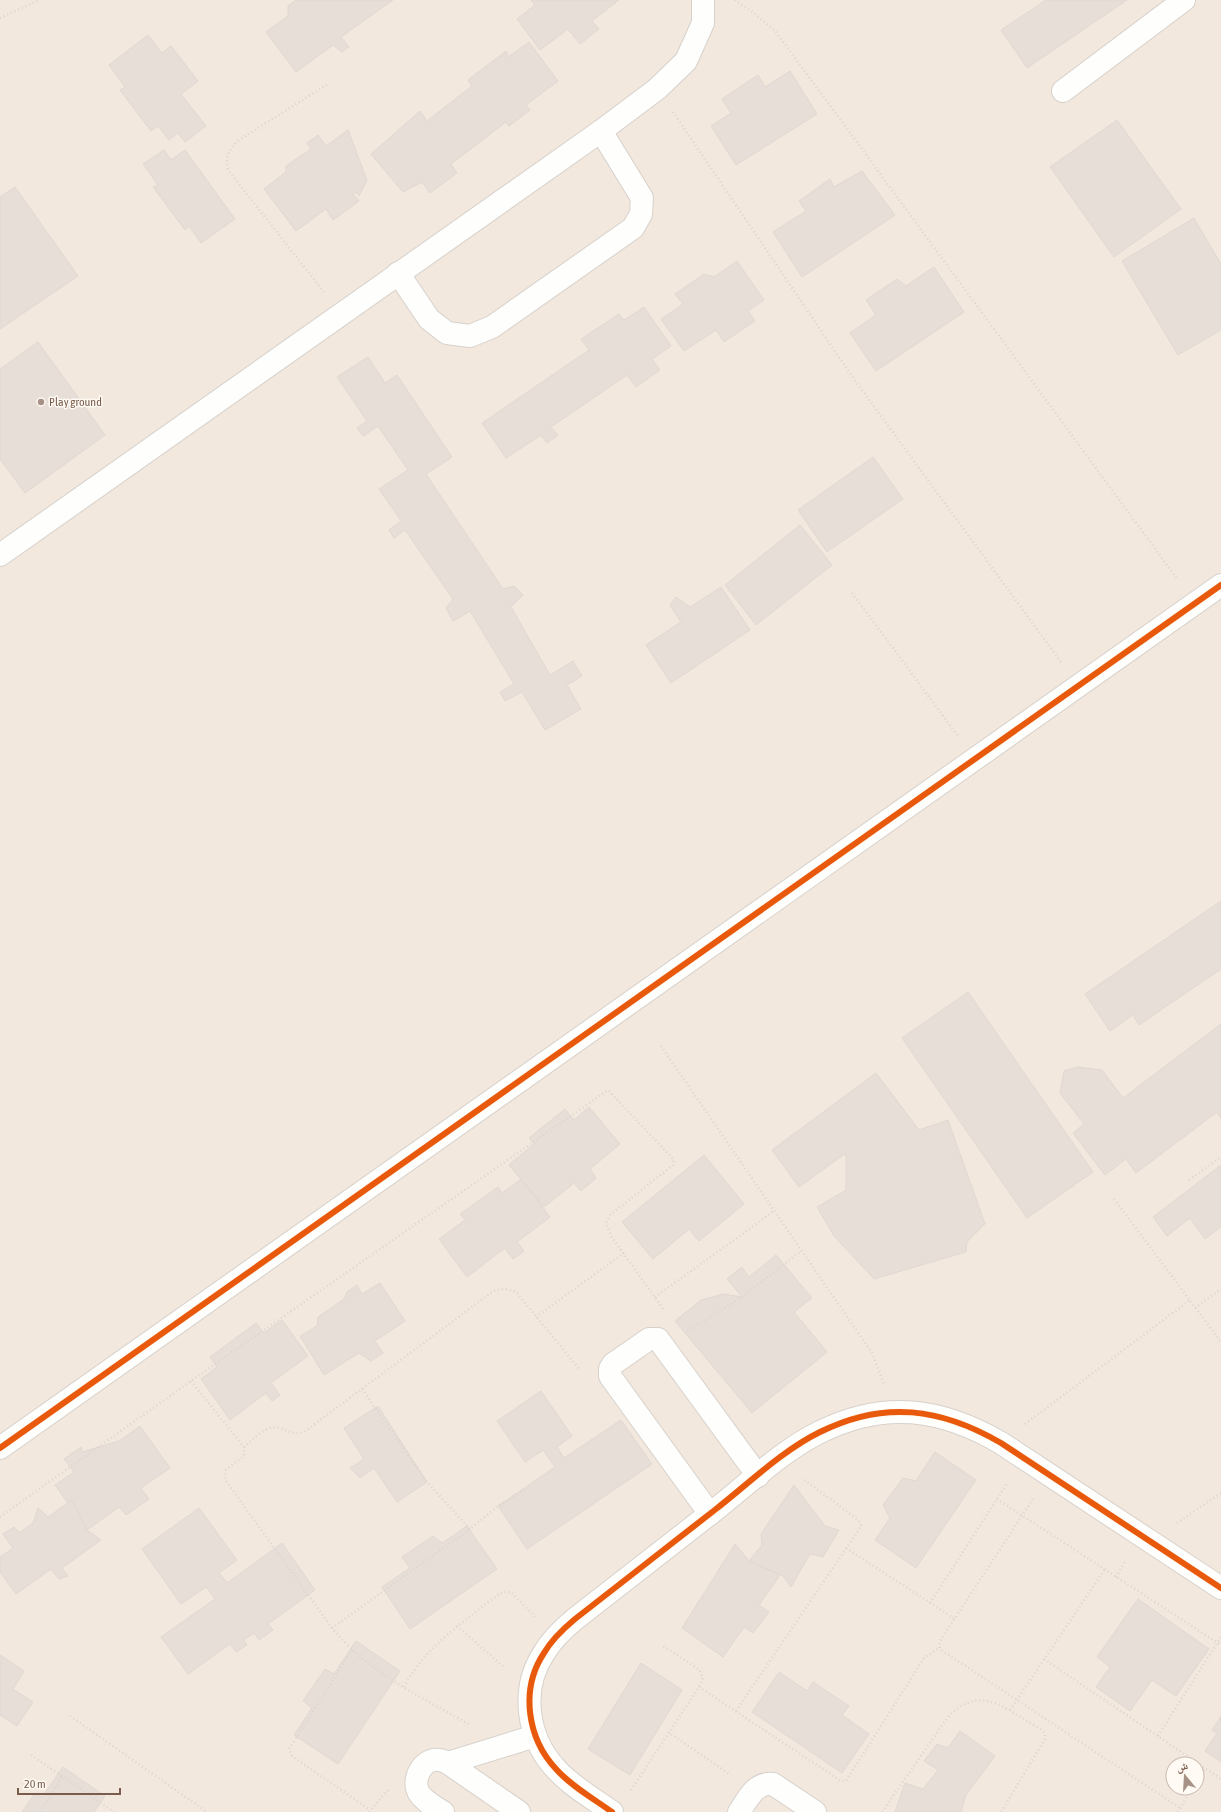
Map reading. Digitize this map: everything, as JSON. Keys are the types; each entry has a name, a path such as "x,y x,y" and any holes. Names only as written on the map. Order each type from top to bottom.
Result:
{"street":[{"path":"0,555 601,131 657,89 686,61 703,23 703,0"},
{"path":"1063,91 1184,0"},
{"path":"398,273 429,318 447,333 470,336 492,327 633,228 641,214 642,198 601,131"},
{"path":"0,1448 1195,604 1219,589"},
{"path":"710,1514 610,1376 611,1367 649,1339 658,1339 758,1476"},
{"path":"612,1812 557,1770 544,1754 535,1736 529,1706 535,1671 543,1654 554,1638 575,1619 778,1460 819,1432 841,1422 889,1412 912,1412 936,1415 959,1421 1001,1442 1221,1588"},
{"path":"448,1763 535,1736"},
{"path":"443,1812 419,1793 416,1785 417,1776 422,1768 430,1762 439,1760 448,1763 519,1812"},
{"path":"739,1812 753,1791 763,1784 773,1784 814,1812"}],"path":[{"path":"0,18 39,0"},
{"path":"735,0 754,13 776,32 1195,604"},
{"path":"328,84 239,140 230,148 226,159 228,170 341,314"},
{"path":"657,89 851,375 1079,686"},
{"path":"852,593 976,760"},
{"path":"661,1046 872,1353 884,1382 888,1397 889,1412"},
{"path":"0,1516 608,1090 674,1160 673,1165 610,1215 606,1223 608,1232 668,1316"},
{"path":"1189,1180 1221,1157"},
{"path":"1114,1199 1221,1342"},
{"path":"655,1296 774,1211"},
{"path":"665,1347 742,1297 801,1251"},
{"path":"536,1317 624,1253"},
{"path":"244,1447 269,1428 279,1428 293,1434 304,1432 498,1289 512,1290 518,1293 584,1375 598,1382 614,1380"},
{"path":"1195,1308 1221,1289"},
{"path":"1001,1442 1190,1300"},
{"path":"191,1381 244,1447 244,1456 226,1470 226,1481 332,1628 352,1650 368,1664 404,1687 504,1745"},
{"path":"362,1389 427,1482 470,1529"},
{"path":"930,1603 1024,1458"},
{"path":"736,1711 860,1528 858,1521 778,1460"},
{"path":"1049,1474 940,1641 940,1649 1180,1808"},
{"path":"332,1628 470,1529 498,1506 524,1490"},
{"path":"1150,1541 1221,1493"},
{"path":"997,1499 1221,1645"},
{"path":"846,1548 955,1619"},
{"path":"1010,1710 1105,1569"},
{"path":"404,1687 411,1673 421,1660 457,1626 501,1593 509,1591 554,1638"},
{"path":"457,1626 531,1690"},
{"path":"1158,1736 1221,1637"},
{"path":"630,1792 699,1687 702,1678 700,1671 663,1646"},
{"path":"699,1687 841,1781 846,1781 924,1658 933,1650 940,1647"},
{"path":"352,1650 289,1749 292,1756 370,1810"},
{"path":"1044,1659 1187,1756"},
{"path":"882,1812 948,1717 956,1709 966,1703 978,1700 994,1702 1010,1710 1044,1732 1045,1739 1001,1812"},
{"path":"70,1716 207,1812"},
{"path":"668,1732 753,1791"},
{"path":"31,1755 114,1812"},
{"path":"1205,1768 1221,1779"},
{"path":"40,1812 62,1777"},
{"path":"1178,1812 1187,1796"}],"shaded area":[{"path":"0,0 1221,0 1221,1812 0,1812"}],"building":[{"path":"296,0 393,0 341,37 349,47 342,52 333,45 296,72 266,32 288,16 288,6"},
{"path":"531,0 619,0 592,21 599,29 580,44 568,29 540,50 517,19 535,5"},
{"path":"1046,0 1127,0 1027,68 1001,30"},
{"path":"148,35 162,53 171,46 198,81 181,94 206,126 185,142 178,133 169,140 158,126 151,131 120,90 125,87 109,65"},
{"path":"529,42 558,81 526,105 530,110 509,126 506,122 451,164 457,173 430,193 422,182 403,192 371,154 420,111 427,121 472,86 468,80 506,51 508,57"},
{"path":"790,71 817,114 736,165 711,126 731,113 722,99 758,75 765,87"},
{"path":"1117,120 1181,209 1114,257 1050,167"},
{"path":"348,130 367,180 359,196 356,192 353,194 359,201 333,220 326,209 296,231 264,189 286,172 286,166 311,149 307,143 318,135 326,146"},
{"path":"164,150 171,160 185,150 235,219 201,243 189,226 185,230 153,187 158,185 143,164"},
{"path":"862,171 895,215 802,277 773,232 806,211 799,201 830,179 834,187"},
{"path":"15,187 78,276 0,329 0,197"},
{"path":"1194,218 1221,264 1221,330 1178,355 1122,261"},
{"path":"737,261 764,300 748,311 755,321 724,342 716,330 684,351 661,319 683,304 675,294 704,274 714,277"},
{"path":"934,267 964,312 876,371 850,333 876,315 866,300 897,279 906,286"},
{"path":"644,307 671,346 652,359 660,370 636,387 627,375 551,427 558,435 547,443 541,435 506,458 482,423 589,350 581,339 619,314 624,320"},
{"name":"Play ground","path":"38,342 105,435 25,493 0,459 0,369"},
{"path":"368,357 385,383 397,375 452,457 426,474 503,589 514,586 523,595 511,607 550,675 573,661 582,676 567,685 581,709 545,730 522,692 505,701 500,692 514,684 470,611 453,621 446,608 453,599 405,530 394,538 389,530 401,521 379,489 408,470 378,426 363,436 357,428 367,421 337,377"},
{"path":"873,457 903,499 827,552 798,510"},
{"path":"800,525 832,565 756,625 725,585"},
{"path":"721,587 750,630 671,683 646,645 681,622 670,605 676,597 690,607"},
{"path":"1221,901 1221,969 1139,1025 1133,1015 1110,1031 1085,994"},
{"path":"968,992 1093,1172 1027,1218 902,1038"},
{"path":"1221,1024 1221,1118 1217,1112 1136,1173 1126,1159 1105,1175 1073,1133 1084,1124 1060,1093 1064,1071 1077,1067 1102,1070 1123,1098"},
{"path":"876,1073 919,1130 948,1120 985,1224 967,1242 966,1252 874,1279 834,1236 817,1207 846,1190 846,1153 799,1187 772,1150"},
{"path":"589,1107 620,1144 590,1169 596,1178 581,1191 574,1183 544,1207 509,1165 534,1144 529,1138 565,1109 574,1120"},
{"path":"704,1155 744,1204 699,1241 689,1229 653,1259 622,1222"},
{"path":"1221,1165 1221,1227 1205,1239 1190,1218 1167,1236 1153,1217"},
{"path":"521,1179 550,1217 517,1242 524,1251 513,1259 505,1248 467,1277 439,1239 465,1220 460,1214 498,1187 502,1193"},
{"path":"776,1255 812,1298 794,1312 827,1352 752,1413 675,1321 701,1300 723,1294 742,1297 727,1279 742,1267 749,1277"},
{"path":"380,1283 405,1321 375,1341 383,1353 371,1361 359,1353 324,1375 300,1336 317,1326 318,1317 344,1299 347,1292 357,1285 362,1294"},
{"path":"282,1320 308,1356 271,1383 280,1395 272,1401 266,1393 230,1420 201,1379 217,1367 210,1357 256,1323 264,1333"},
{"path":"541,1391 572,1436 557,1447 564,1458 621,1420 652,1464 527,1549 498,1506 555,1467 543,1450 525,1462 497,1421"},
{"path":"378,1406 427,1482 397,1502 374,1468 360,1478 350,1468 364,1459 344,1428"},
{"path":"140,1426 170,1468 141,1488 149,1499 126,1515 119,1507 87,1530 55,1485 74,1472 64,1459 81,1447 82,1452 119,1441"},
{"path":"935,1452 976,1480 916,1568 875,1540 890,1518 883,1505 903,1478 916,1481"},
{"path":"794,1485 825,1526 839,1530 823,1557 810,1554 791,1587 783,1576 749,1561 762,1545 761,1534"},
{"path":"72,1500 87,1530 101,1540 62,1568 68,1576 59,1579 51,1569 16,1594 0,1572 0,1557 13,1548 3,1534 14,1527 19,1533 33,1523 38,1508 48,1517"},
{"path":"199,1508 237,1560 219,1573 227,1583 282,1543 315,1590 268,1624 273,1630 259,1640 254,1633 244,1640 247,1645 236,1652 230,1644 188,1674 161,1637 215,1599 206,1587 181,1604 142,1549"},
{"path":"467,1526 497,1569 410,1629 382,1587 410,1568 402,1557 433,1536 442,1543"},
{"path":"735,1544 749,1561 780,1575 759,1605 769,1612 753,1633 744,1627 723,1657 682,1628"},
{"path":"1138,1599 1209,1649 1176,1696 1152,1680 1130,1711 1096,1687 1110,1667 1097,1657"},
{"path":"356,1641 400,1671 338,1764 294,1735 312,1708 303,1701 325,1669 334,1674"},
{"path":"0,1655 24,1671 13,1689 33,1702 17,1726 0,1715"},
{"path":"641,1663 682,1690 630,1775 588,1749"},
{"path":"779,1672 807,1691 813,1682 849,1706 842,1715 869,1734 842,1773 752,1712"},
{"path":"1221,1716 1221,1762 1205,1751 1217,1733 1212,1730"},
{"path":"960,1731 995,1756 966,1795 961,1812 895,1812 905,1783 923,1789 938,1770 924,1761 937,1744 948,1748"},
{"path":"63,1767 105,1796 94,1812 22,1812 35,1793 42,1797"}],"cycle path":[{"path":"0,1448 1221,585"},
{"path":"612,1812 576,1787 562,1775 546,1757 539,1743 533,1728 530,1713 530,1697 536,1667 544,1653 558,1634 575,1619 766,1468 806,1439 844,1422 867,1415 890,1412 912,1412 956,1422 979,1431 1001,1443 1221,1588"}],"place":[{"name":"Play ground","path":"41,402"}]}
